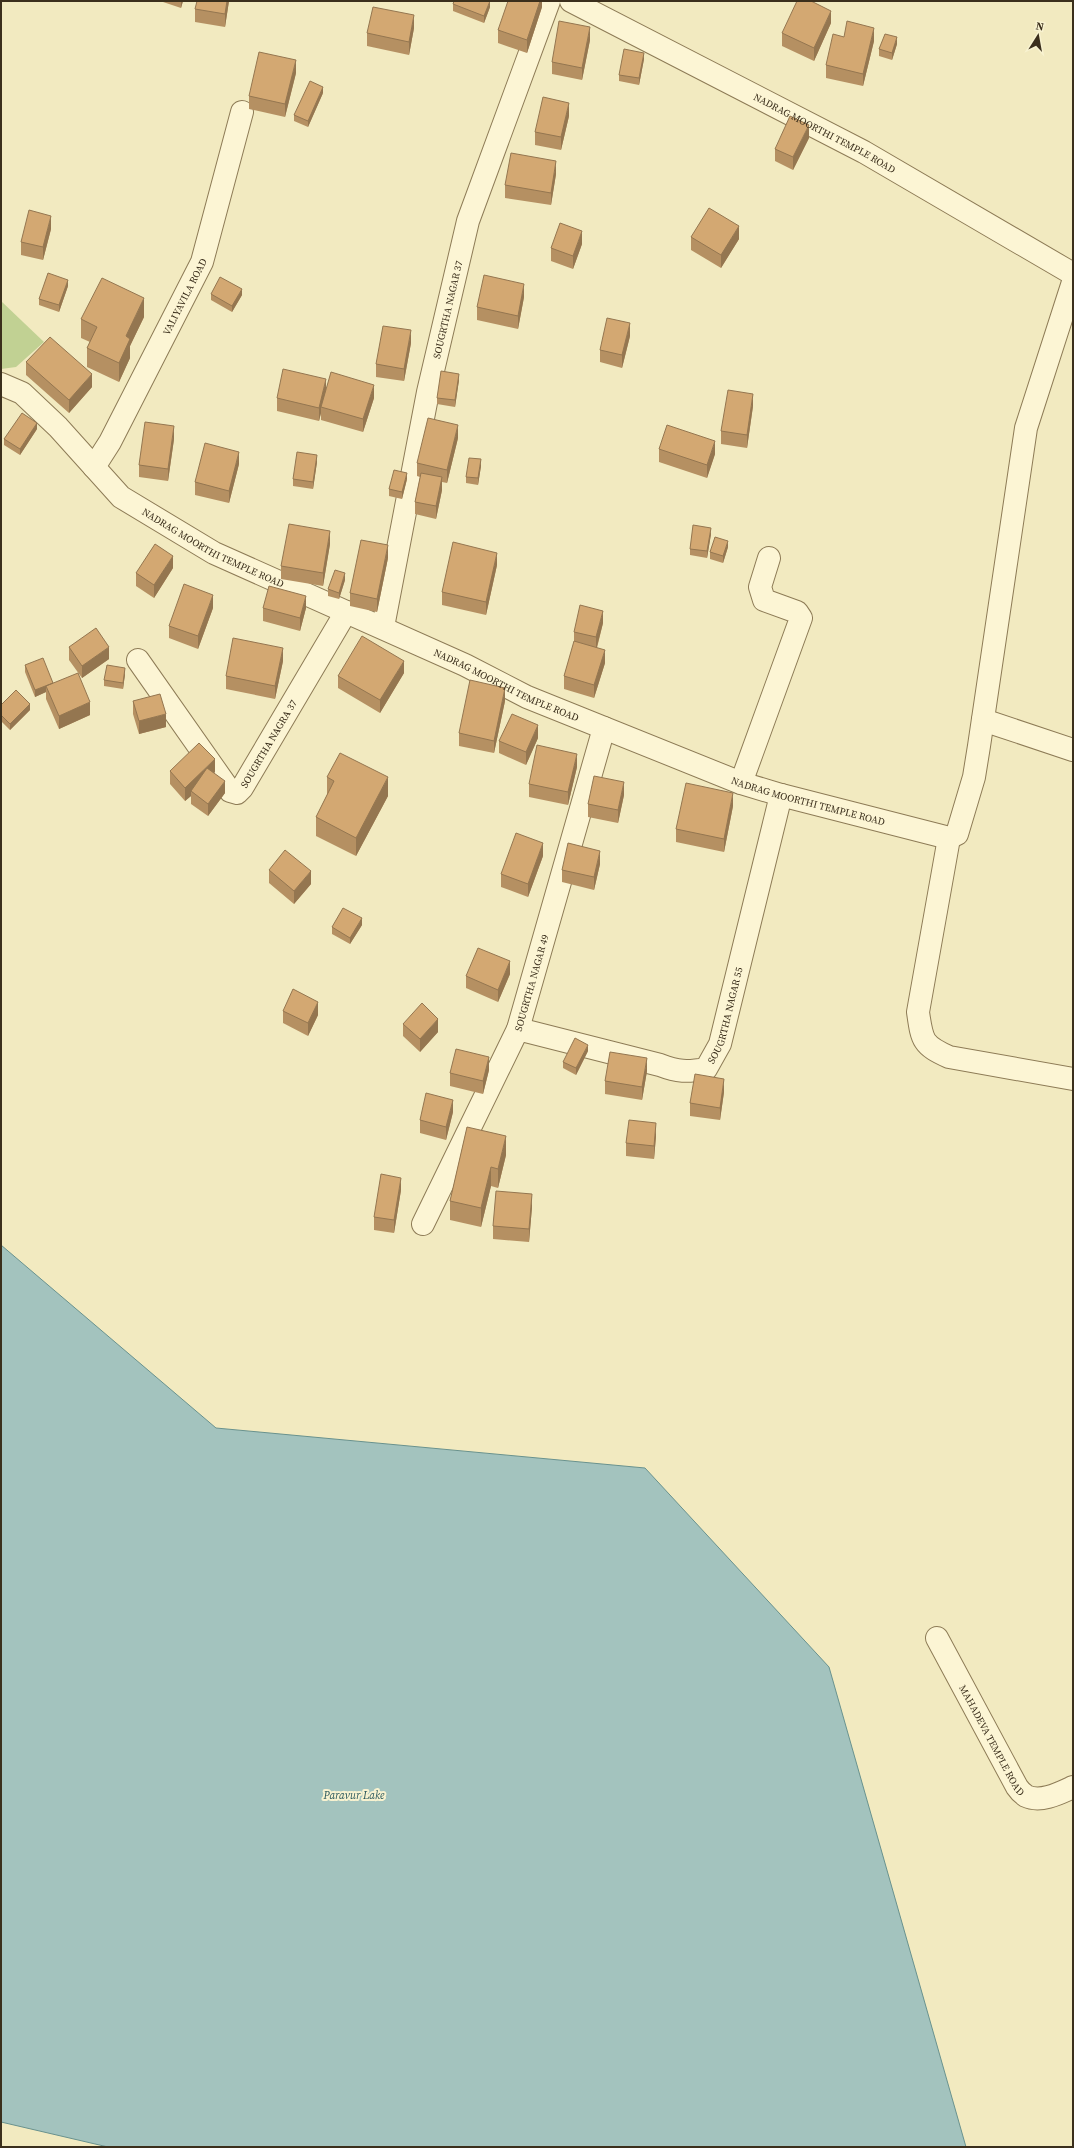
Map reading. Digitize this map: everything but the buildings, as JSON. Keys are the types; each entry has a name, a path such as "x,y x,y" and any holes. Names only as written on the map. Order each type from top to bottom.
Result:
{"street":[{"name":"SOUGRTHA NAGAR 37","path":"383,627 428,392 468,221 549,1"},
{"name":"NADRAG MOORTHI TEMPLE ROAD","path":"571,1 864,152 1073,274"},
{"name":"VALIYAVILA ROAD","path":"94,468 110,442 202,262 242,112"},
{"path":"1073,282 1026,428 983,720 970,792 957,834 948,838 918,1012 921,1036 932,1050 949,1057 1073,1079"},
{"name":"NADRAG MOORTHI TEMPLE ROAD","path":"1,384 22,393 58,427 121,497 214,553 465,664 526,697 741,783 781,795 948,838"},
{"path":"741,783 801,618 797,612 764,600 760,587 769,558"},
{"name":"SOUGRTHA NAGRA 37","path":"138,660 230,791 237,793 242,788 346,612"},
{"path":"983,720 1073,750"},
{"name":"SOUGRTHA NAGAR 49","path":"423,1224 518,1029 604,728"},
{"name":"SOUGRTHA NAGAR 55","path":"518,1029 660,1065 672,1070 685,1072 706,1069 720,1044 781,795"},
{"name":"MAHADEVA TEMPLE ROAD","path":"937,1638 1016,1787 1026,1796 1038,1798 1055,1795 1073,1787"}],"green space":[{"path":"1,301 44,342 16,367 1,369"}],"water":[{"name":"Paravur Lake","path":"1,1245 216,1428 645,1468 829,1667 966,2147 108,2147 1,2122"}]}
